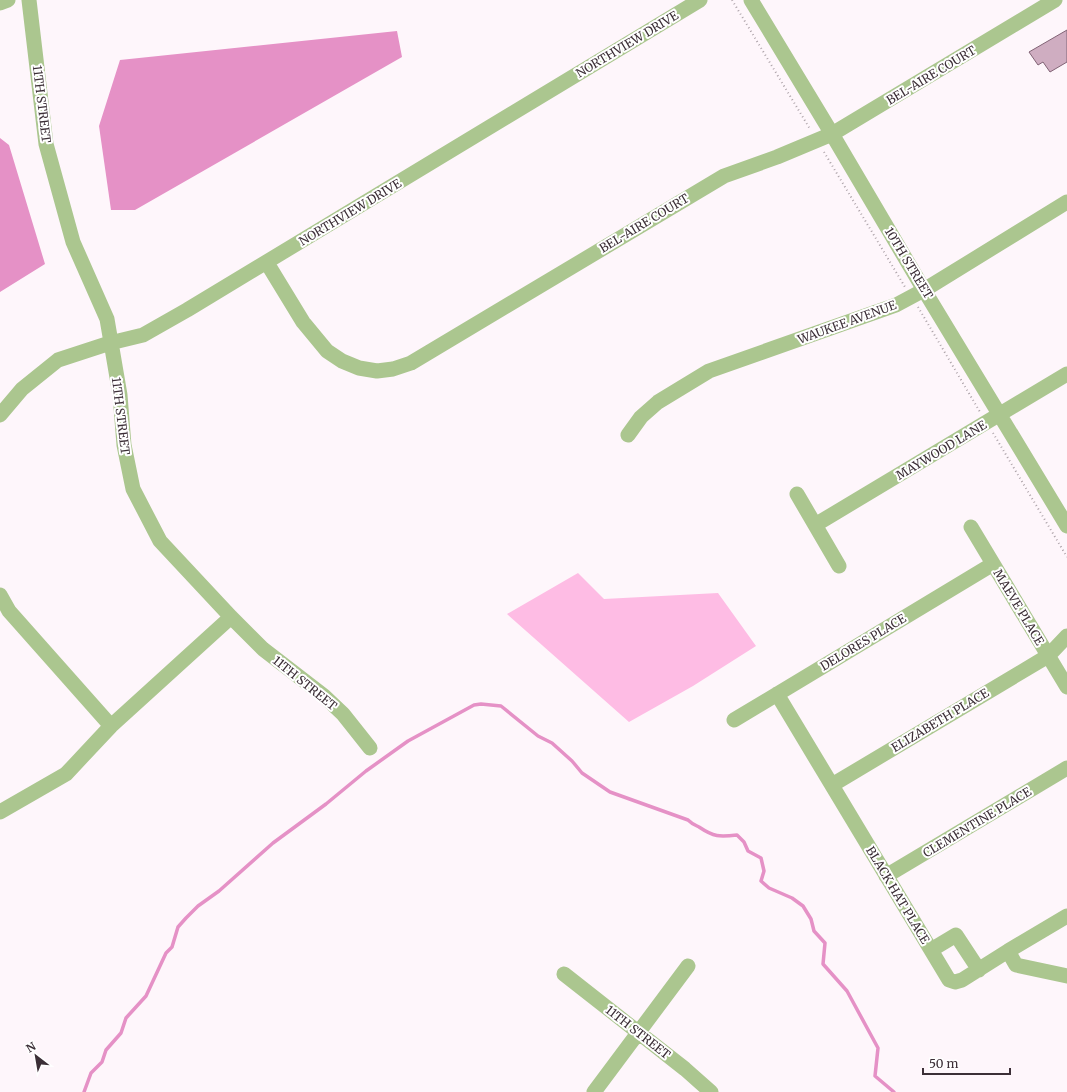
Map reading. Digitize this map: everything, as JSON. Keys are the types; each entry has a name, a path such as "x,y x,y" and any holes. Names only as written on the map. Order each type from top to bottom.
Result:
{"street":[{"path":"0,3 8,0"},
{"name":"11TH STREET","path":"29,0 46,144 73,242 106,319 120,395 124,445 133,489 160,541 231,617 264,649 324,696 343,714 370,748"},
{"name":"NORTHVIEW DRIVE","path":"0,416 22,389 58,360 110,342 143,335 267,263 700,0"},
{"name":"10TH STREET","path":"751,0 832,134 917,293 1000,414 1067,526"},
{"name":"BEL-AIRE COURT","path":"267,263 303,322 327,351 342,361 359,368 377,371 393,369 411,363 724,176 777,157 832,134 1055,0"},
{"name":"WAUKEE AVENUE","path":"628,435 641,417 658,402 709,371 896,305 1067,202"},
{"name":"MAYWOOD LANE","path":"815,525 1067,374"},
{"path":"797,494 838,566"},
{"name":"MAEVE PLACE","path":"971,527 1067,687"},
{"name":"DELORES PLACE","path":"734,720 993,564"},
{"path":"0,595 5,614 111,726"},
{"path":"0,812 66,774 111,726 231,617"},
{"name":"ELIZABETH PLACE","path":"832,785 1048,656 1067,636"},
{"name":"BLACK HAT PLACE","path":"777,694 949,980 955,982 962,980 1067,916"},
{"name":"CLEMENTINE PLACE","path":"886,876 1067,768"},
{"path":"931,950 956,935 979,970"},
{"path":"1008,951 1016,965 1067,976"},
{"path":"594,1092 688,966"},
{"name":"11TH STREET","path":"564,974 685,1069 710,1092"}],"path":[{"path":"732,0 817,140 917,293 986,422 1067,557"}],"shaded area":[{"path":"397,31 402,57 135,210 111,210 99,126 120,60"},
{"path":"0,138 9,145 45,264 0,292"},
{"path":"578,573 604,599 718,593 756,646 693,686 629,722 507,614"}],"building":[{"path":"1067,30 1067,62 1050,72 1043,62 1038,65 1029,52"}],"waterway":[{"path":"84,1092 91,1073 102,1062 106,1050 121,1033 126,1018 146,996 166,953 172,947 178,927 198,906 219,891 273,843 326,804 366,771 408,741 474,705 481,704 501,706 538,736 552,743 572,761 582,773 610,792 688,820 709,833 721,836 737,835 744,842 748,851 761,858 764,871 761,881 769,888 792,898 803,906 811,919 814,931 825,943 823,964 847,991 878,1048 875,1076 894,1092"}]}
